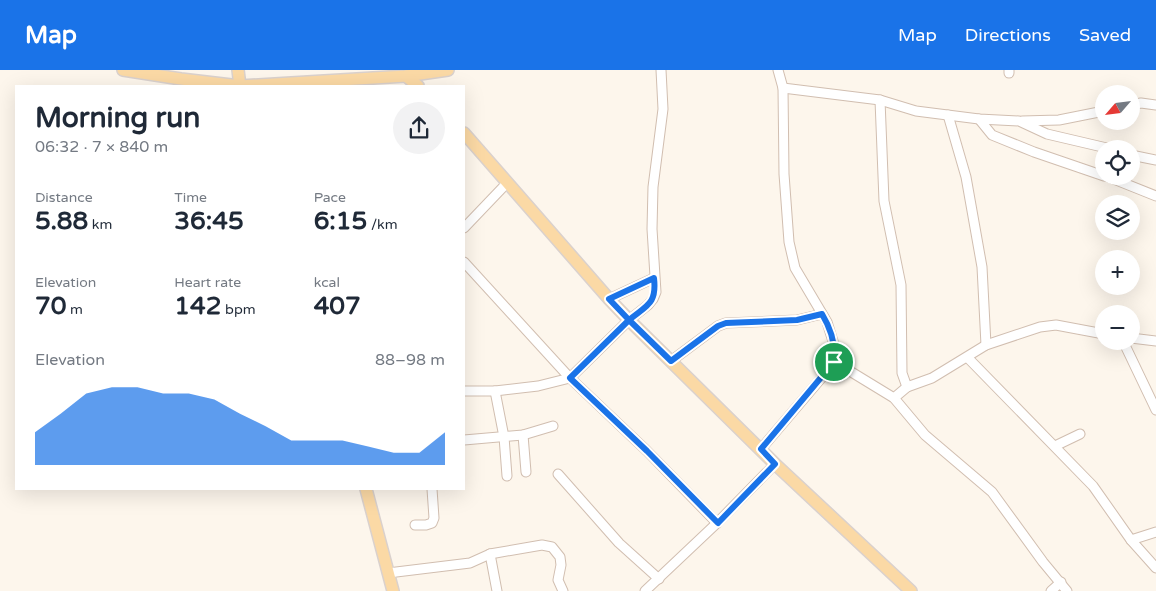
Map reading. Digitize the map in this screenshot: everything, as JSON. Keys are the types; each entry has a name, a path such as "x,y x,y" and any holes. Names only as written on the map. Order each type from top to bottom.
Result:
{"main road":[{"path":"123,70 232,85"},
{"path":"238,70 240,85"},
{"path":"251,85 371,74 406,76 448,70"},
{"path":"406,76 417,85"},
{"path":"465,134 629,320 775,464 910,591"},
{"path":"366,490 394,591"}],"street":[{"path":"465,391 494,391 538,386 570,378 653,299 656,292 652,212 653,187 663,109 661,70"},
{"path":"761,449 834,362 836,351 832,336 822,314 794,268 789,242 784,174 783,88 778,70"},
{"path":"783,88 880,100 916,111 979,119 1059,120 1095,112"},
{"path":"880,100 884,201 901,285 902,373 907,387"},
{"path":"1140,103 1156,105"},
{"path":"948,115 966,176 982,267 986,345"},
{"path":"979,119 992,135 1034,152 1095,173"},
{"path":"1019,121 1047,134 1095,145"},
{"path":"1140,157 1156,160"},
{"path":"465,227 507,183"},
{"path":"1128,185 1156,196"},
{"path":"465,263 570,378 647,451 718,523"},
{"path":"609,299 654,278"},
{"path":"671,361 718,326 726,323 797,320 822,314"},
{"path":"894,398 907,387 932,378 968,358 986,345 1040,327 1056,325 1095,332"},
{"path":"1140,339 1156,342"},
{"path":"1127,350 1156,410"},
{"path":"968,358 1093,486 1131,540 1156,568"},
{"path":"834,362 894,398 925,435 992,492 1043,562 1068,591"},
{"path":"494,391 504,437 506,476"},
{"path":"465,440 523,435 553,426"},
{"path":"1055,446 1080,434"},
{"path":"523,435 526,472"},
{"path":"645,591 718,523 775,464"},
{"path":"558,474 619,543 659,579"},
{"path":"415,525 432,523 434,518 432,490"},
{"path":"1131,540 1156,532"},
{"path":"388,573 470,562 490,554 542,545 552,547 560,557 561,565 558,580 563,591"},
{"path":"490,554 497,591"},
{"path":"1051,591 1061,582"}],"route":[{"path":"834,362 761,449 775,464 718,523 647,451 570,378 629,320 609,299 654,278 656,292 653,299 629,320 671,361 718,326 726,323 797,320 822,314 832,336 836,351 834,362"}]}
